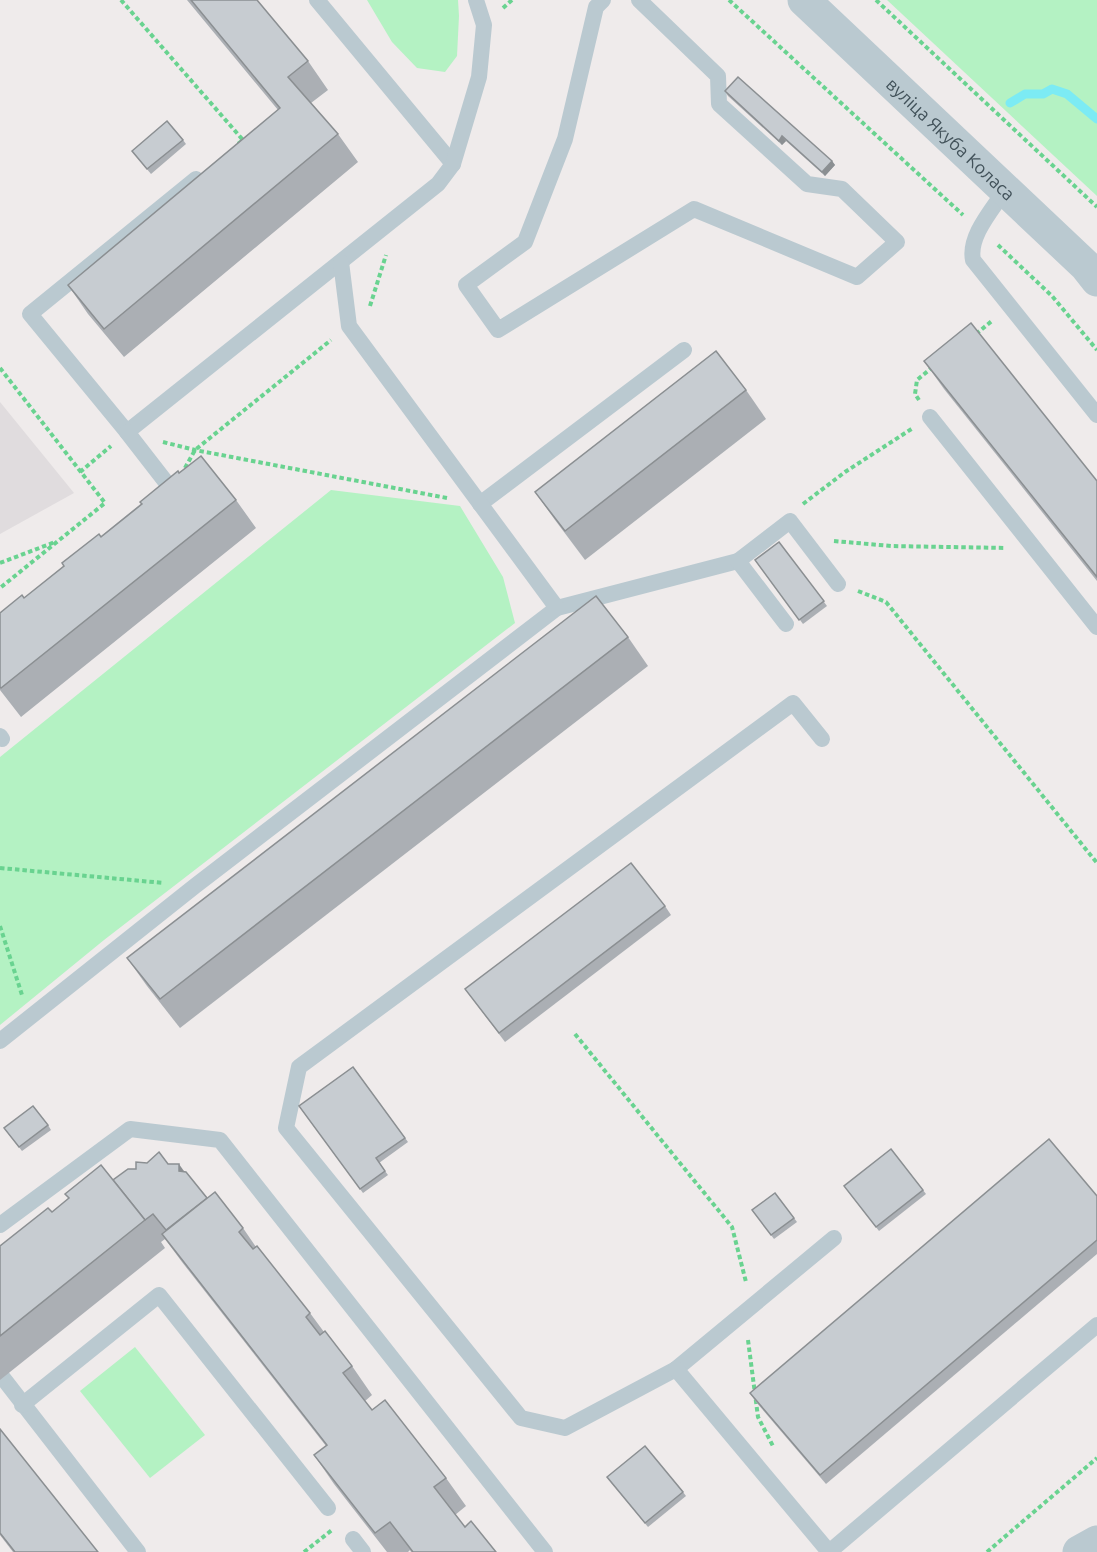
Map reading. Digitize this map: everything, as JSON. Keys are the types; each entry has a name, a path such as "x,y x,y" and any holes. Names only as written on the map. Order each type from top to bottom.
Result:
{"street":[{"name":"вуліца Якуба Коласа","path":"804,0 1097,280"},
{"path":"1080,1552 1097,1542"}],"lane":[{"path":"317,0 453,164"},
{"path":"127,432 438,184 453,164 479,77 484,25 476,0"},
{"path":"603,0 596,7 565,140 525,242 466,285 498,330 694,209 857,276 897,242 842,189 807,184 720,104 718,76 639,0"},
{"path":"154,504 172,490 30,314 225,156"},
{"path":"1005,190 979,230 971,251 973,260 1097,416"},
{"path":"341,262 349,326 557,608"},
{"path":"480,504 684,350"},
{"path":"930,417 1097,627"},
{"path":"0,1041 195,886 557,608 738,561 790,521 838,584"},
{"path":"738,561 786,624"},
{"path":"822,739 793,703 299,1067 286,1128 521,1418 565,1428 676,1369 834,1238"},
{"path":"0,1225 129,1129 220,1140 545,1552"},
{"path":"22,1405 159,1295 328,1508"},
{"path":"676,1369 829,1552 1097,1325"},
{"path":"3,1378 138,1552"}],"path":[{"path":"122,0 243,140 225,156"},
{"path":"729,0 1052,296 1097,350"},
{"path":"876,0 1097,207"},
{"path":"172,490 195,450 369,310 398,216"},
{"path":"973,336 1010,307"},
{"path":"796,510 845,472 930,417 915,393 917,380 936,365"},
{"path":"0,368 105,503 0,588"},
{"path":"80,472 127,432 195,450 480,504"},
{"path":"804,538 891,546 1034,548"},
{"path":"0,563 58,540"},
{"path":"838,584 885,602 1097,863"},
{"path":"0,868 195,886"},
{"path":"0,926 29,1016"},
{"path":"575,1034 732,1227 747,1284 744,1311 758,1417 778,1455"},
{"path":"987,1552 1097,1458"},
{"path":"304,1552 340,1524"}],"shaded area":[{"path":"0,402 74,493 0,534"}],"green space":[{"path":"367,0 458,0 457,56 445,72 417,68 392,42"},
{"path":"887,0 1097,0 1097,196"},
{"path":"331,490 460,506 503,577 515,623 104,940 0,1025 0,757"},
{"path":"135,1347 205,1435 150,1478 80,1391"}],"building":[{"path":"191,0 257,0 308,61 288,77 338,134 104,329 68,285 280,108"},
{"path":"738,77 832,161 822,172 782,136 779,141 725,91"},
{"path":"167,121 183,140 147,169 132,151"},
{"path":"971,323 1097,481 1097,577 924,361"},
{"path":"716,351 746,390 565,531 535,492"},
{"path":"201,456 236,500 1,688 0,613 22,595 24,598 64,566 62,563 99,534 101,537 178,471 179,473"},
{"path":"779,542 824,601 799,620 755,560"},
{"path":"596,596 628,637 160,999 127,958"},
{"path":"631,863 665,906 499,1033 465,989"},
{"path":"353,1067 405,1138 376,1158 385,1171 360,1189 299,1106"},
{"path":"33,1106 48,1125 19,1147 4,1128"},
{"path":"1049,1139 1097,1196 1097,1240 820,1475 750,1393"},
{"path":"891,1149 923,1190 876,1227 844,1186"},
{"path":"159,1152 168,1164 179,1164 179,1171 186,1172 207,1198 166,1230 153,1214 145,1220 113,1180 128,1169 136,1169 136,1162 147,1163"},
{"path":"101,1165 145,1220 0,1336 0,1246 48,1208 52,1212 69,1198 65,1194"},
{"path":"215,1192 243,1228 239,1232 253,1249 257,1246 310,1313 306,1317 320,1335 325,1331 352,1366 343,1373 372,1410 385,1400 446,1478 434,1487 465,1527 471,1521 496,1552 413,1552 390,1522 375,1533 314,1455 327,1445 162,1234"},
{"path":"775,1193 794,1218 771,1235 752,1210"},
{"path":"0,1429 98,1552 15,1552 0,1533"},
{"path":"645,1446 683,1492 645,1523 607,1477"}],"waterway":[{"path":"1010,103 1025,94 1043,94 1052,89 1067,94 1097,119"}]}
